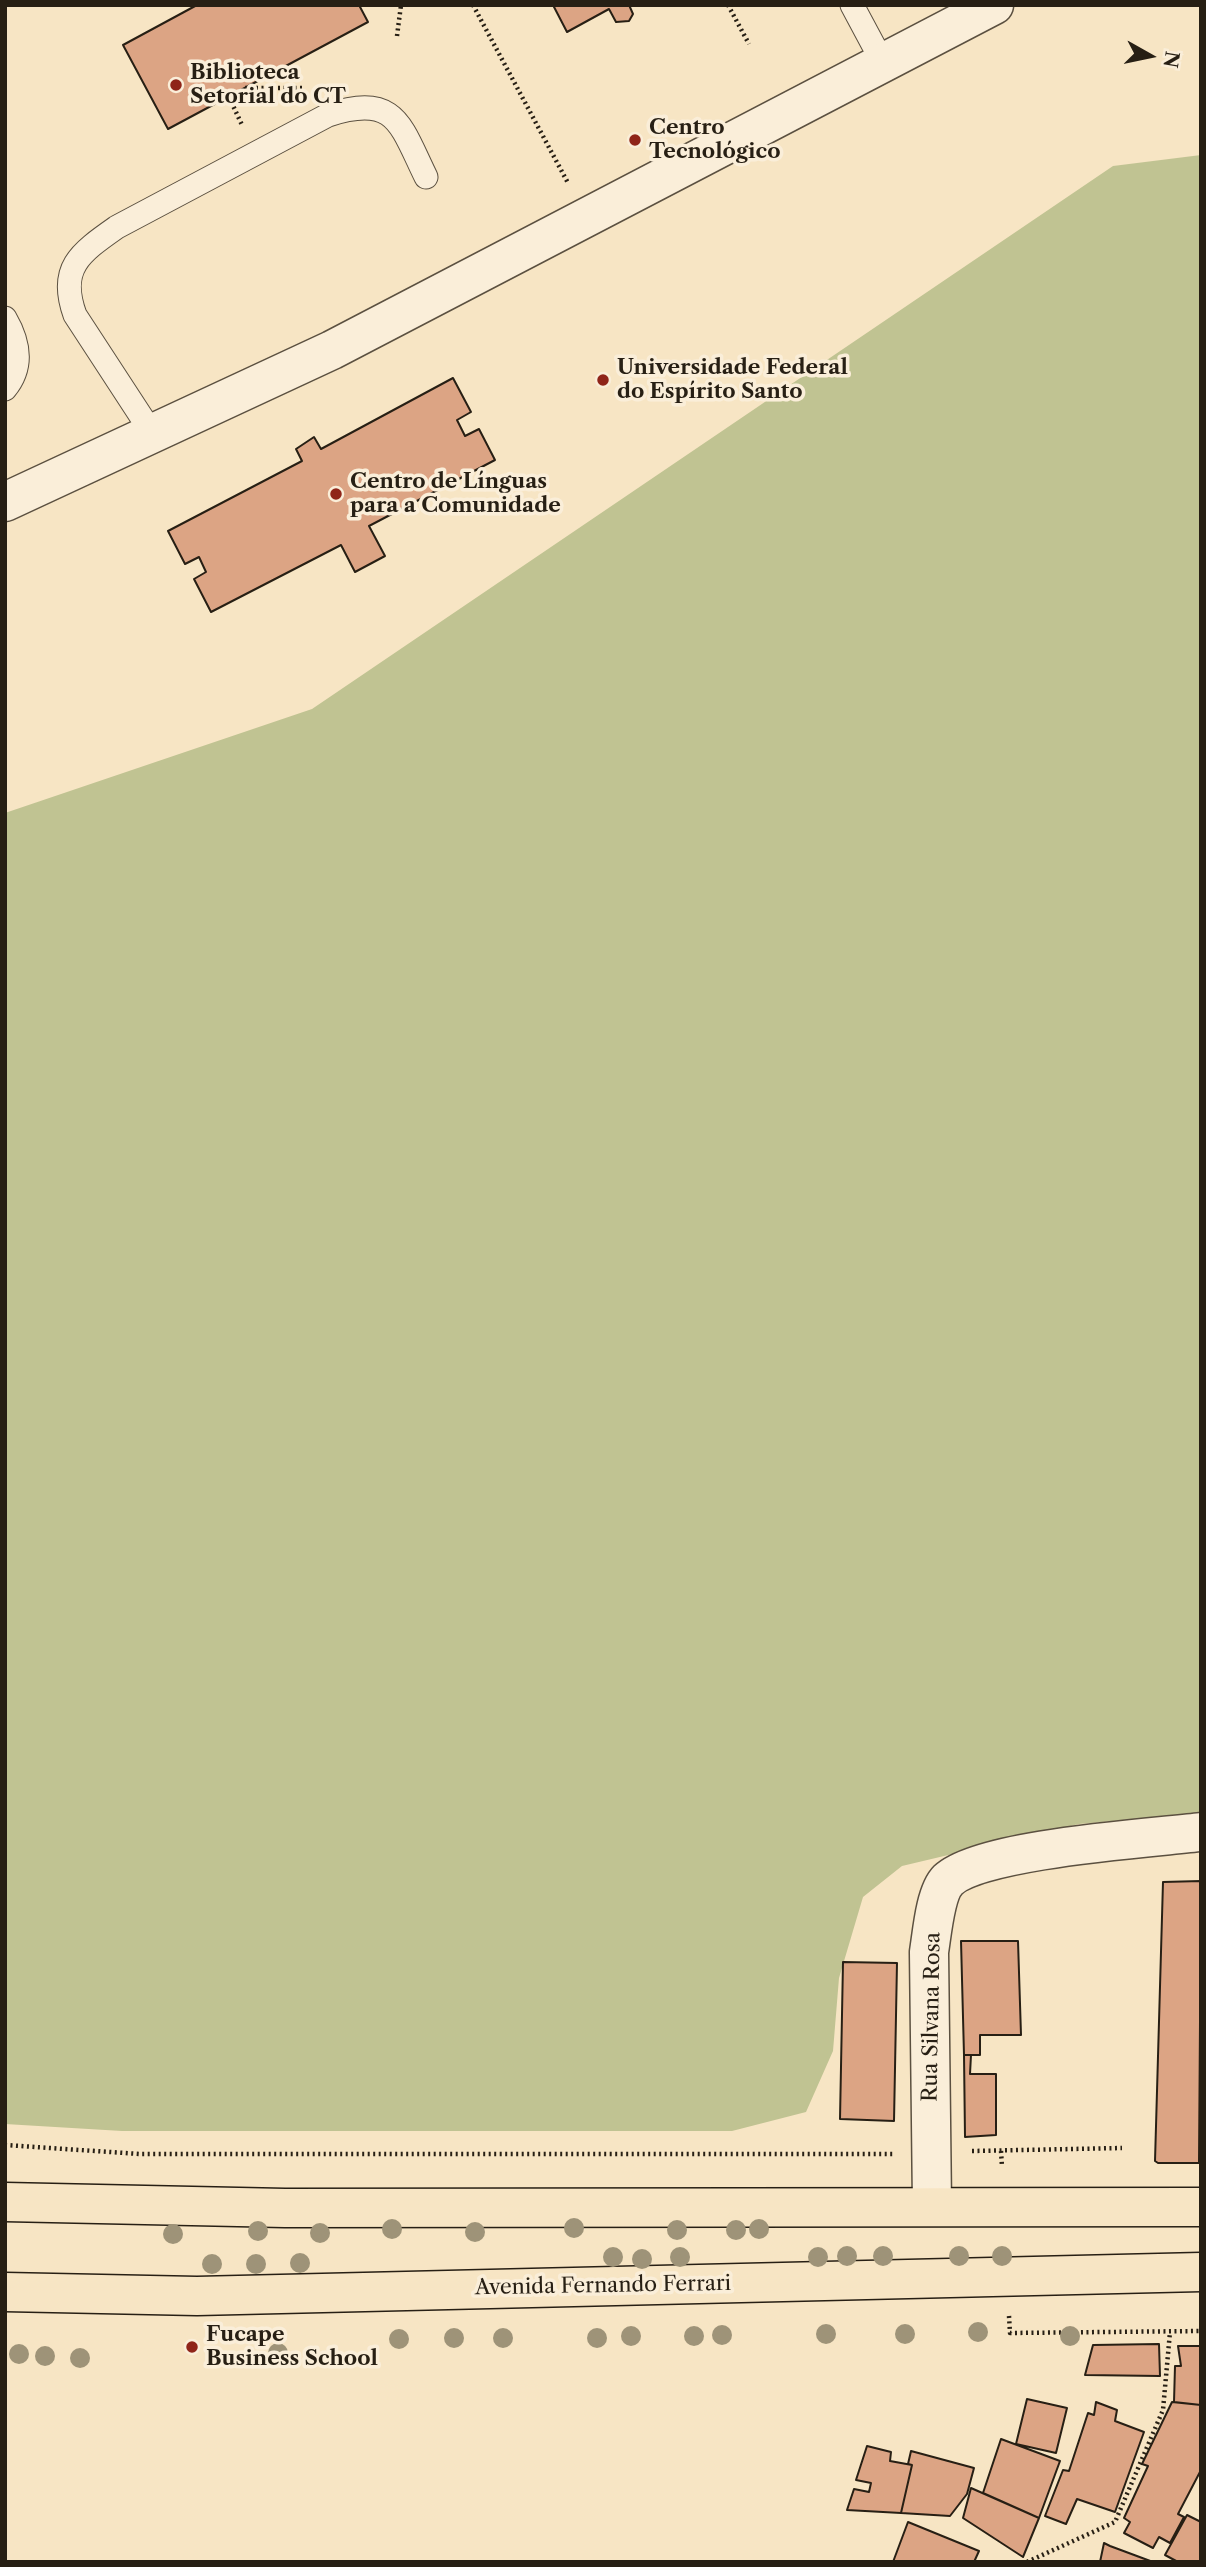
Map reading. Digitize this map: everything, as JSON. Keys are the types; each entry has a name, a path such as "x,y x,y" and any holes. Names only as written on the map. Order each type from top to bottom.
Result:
{"main road":[{"path":"5,2202 285,2208 1201,2207"},
{"name":"Avenida Fernando Ferrari","path":"5,2292 197,2296 1201,2273"}],"street":[{"path":"5,502 332,350 994,5"},
{"name":"Rua Silvana Rosa","path":"932,2206 929,1952 935,1911 946,1882 964,1868 1000,1857 1201,1832"}],"lane":[{"path":"852,5 883,64"},
{"path":"152,433 102,359 72,306 69,278 76,261 88,247 117,227 328,115 356,107 380,108 392,115 402,128 426,177"},
{"path":"5,318 15,334 19,353 17,369 5,389"}],"path":[{"path":"397,36 401,5"},
{"path":"473,5 587,218"},
{"path":"728,5 749,44"},
{"path":"5,2145 140,2154 876,2155 930,2151 1122,2148"},
{"path":"1010,2333 1201,2331"},
{"path":"1027,2562 1115,2522 1163,2410 1170,2332"}],"green space":[{"path":"1201,155 1201,1813 1079,1824 902,1866 863,1897 839,1978 833,2051 806,2112 732,2131 122,2131 5,2124 5,813 312,709 1113,166"}],"building":[{"path":"197,5 359,5 368,22 168,129 123,45"},
{"path":"553,5 629,5 633,14 629,21 616,22 609,9 567,32"},
{"name":"Centro de Línguas para a Comunidade","path":"453,378 471,412 457,420 465,436 479,429 495,460 369,526 385,556 355,572 341,545 211,612 194,579 206,572 199,557 185,564 168,531 302,461 296,449 314,437 321,449"},
{"path":"1201,1881 1199,2163 1158,2163 1155,2161 1163,1882"},
{"path":"961,1941 1018,1941 1021,2035 980,2035 980,2055 964,2055"},
{"path":"843,1962 897,1963 894,2121 840,2119"},
{"path":"964,2055 971,2055 970,2074 996,2074 996,2135 965,2137"},
{"path":"1159,2344 1160,2376 1085,2375 1093,2345"},
{"path":"1178,2346 1201,2346 1201,2405 1174,2402 1175,2366 1181,2366"},
{"path":"1027,2399 1067,2408 1056,2453 1016,2444"},
{"path":"1096,2402 1117,2410 1115,2421 1144,2432 1115,2512 1077,2499 1066,2524 1045,2516 1063,2470 1069,2471 1088,2413 1094,2415"},
{"path":"1172,2402 1201,2405 1201,2470 1178,2514 1184,2517 1170,2543 1159,2537 1153,2548 1124,2533 1130,2522 1124,2518 1148,2466 1142,2464"},
{"path":"1001,2439 1060,2461 1039,2518 983,2493"},
{"path":"867,2446 891,2452 890,2461 912,2465 901,2513 847,2510 854,2489 869,2492 871,2483 856,2480"},
{"path":"911,2451 974,2468 967,2494 950,2516 901,2513 912,2465 908,2464"},
{"path":"971,2488 1039,2518 1023,2557 963,2518"},
{"path":"1187,2515 1201,2522 1201,2562 1178,2562 1165,2555"},
{"path":"908,2522 979,2551 974,2562 893,2562"},
{"path":"1104,2543 1110,2546 1153,2562 1100,2562"}],"place":[{"name":"Biblioteca Setorial do CT","path":"176,85"},
{"name":"Centro Tecnológico","path":"635,140"},
{"name":"Universidade Federal do Espírito Santo","path":"603,380"},
{"name":"Centro de Línguas para a Comunidade","path":"336,494"},
{"name":"Fucape Business School","path":"192,2347"}]}
